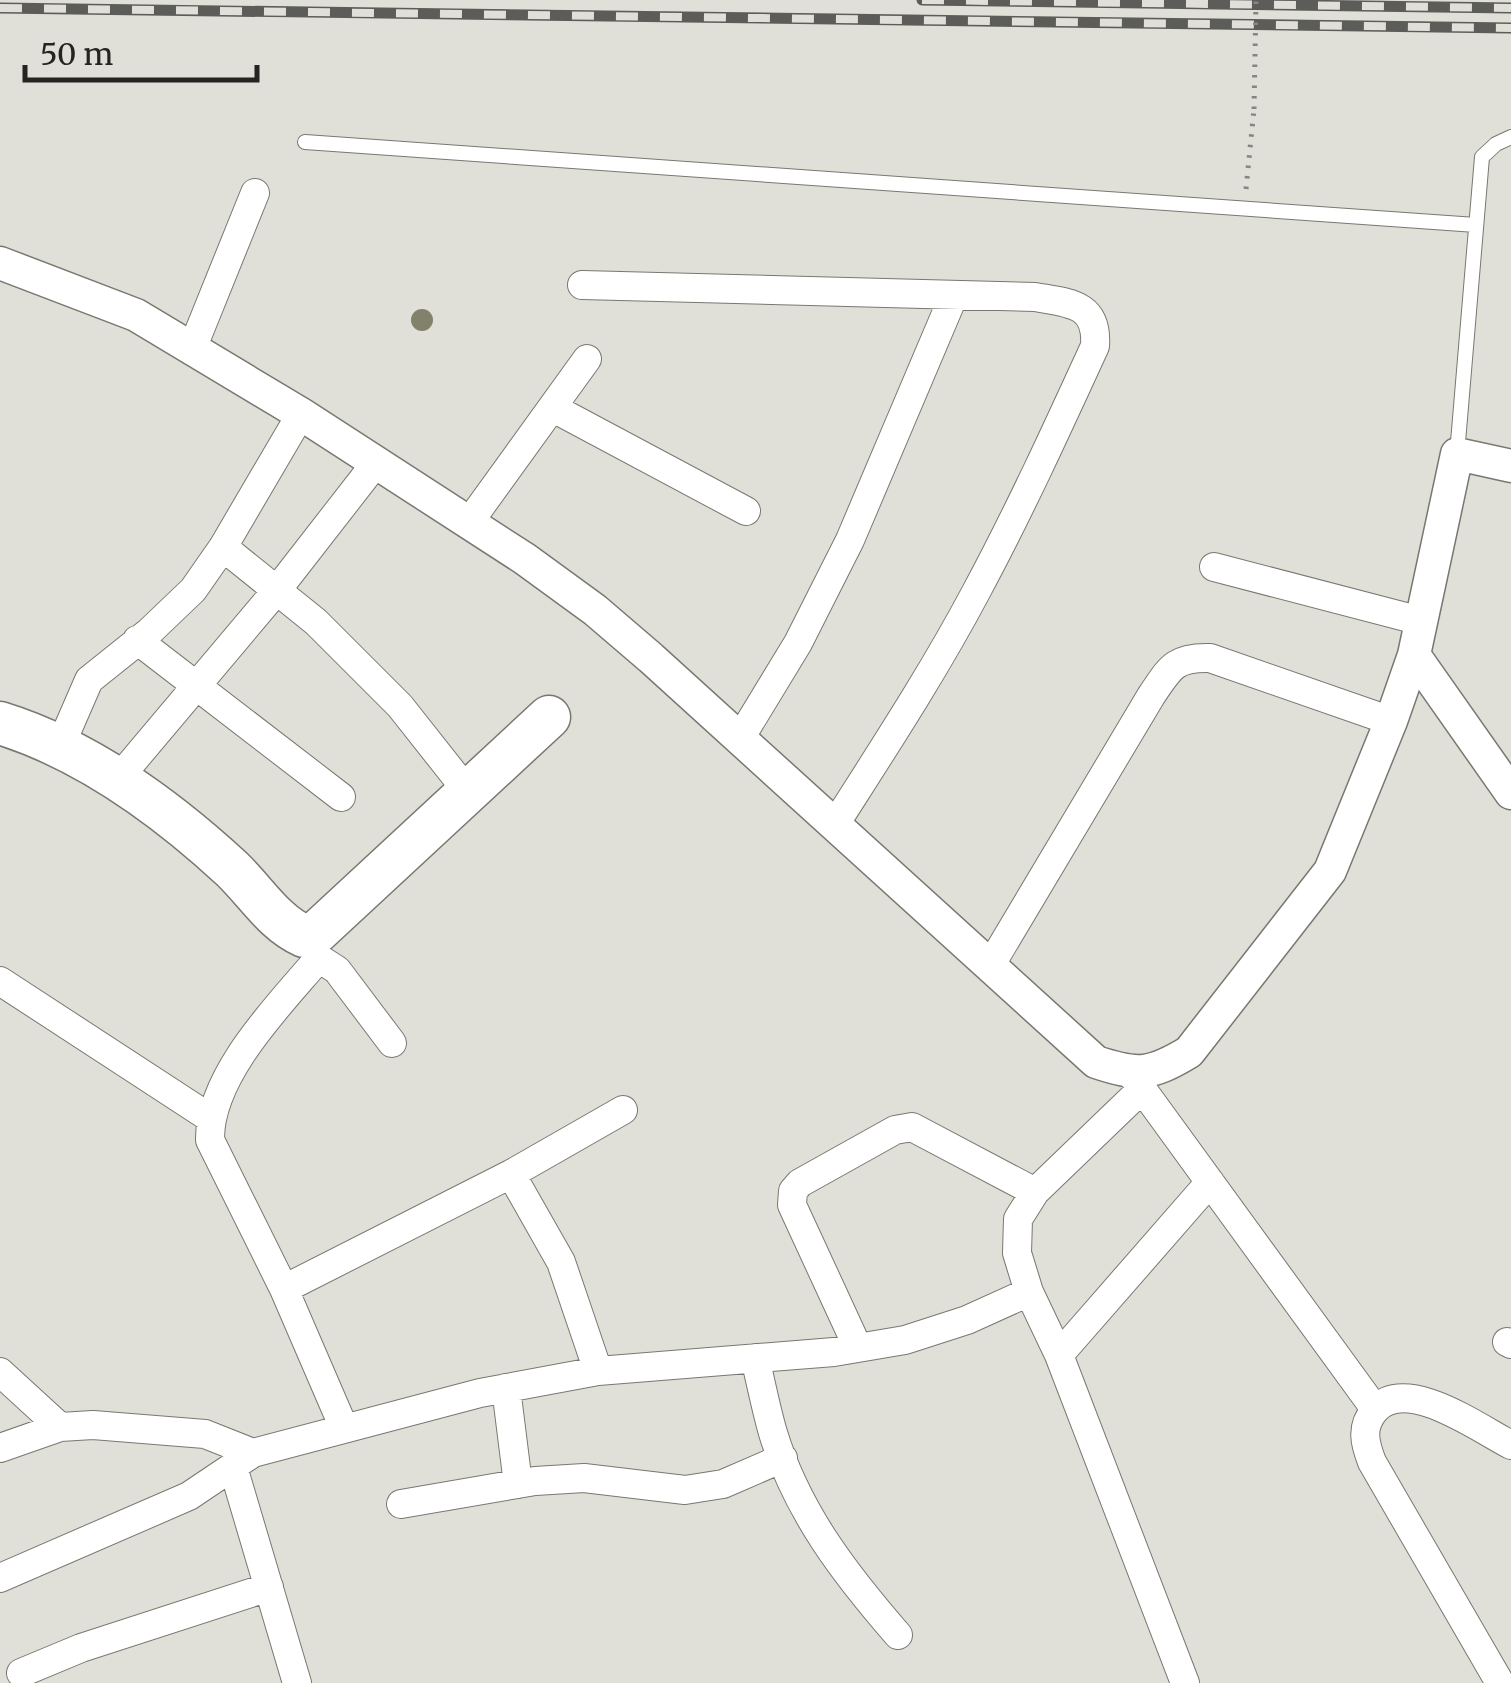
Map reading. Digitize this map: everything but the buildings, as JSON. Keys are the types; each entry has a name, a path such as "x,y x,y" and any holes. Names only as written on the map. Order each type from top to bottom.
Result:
{"main road":[{"path":"0,723 58,748 167,813 234,871 288,929 304,936 317,932 550,717"}],"street":[{"path":"192,349 256,193"},
{"path":"0,263 136,315 470,521 595,610 1096,1062 1136,1081 1375,1409"},
{"path":"582,285 1035,297 1070,303 1088,312 1096,326 1095,346 976,592 908,712 834,826"},
{"path":"739,740 798,643 850,540 954,295"},
{"path":"470,521 587,359"},
{"path":"553,408 746,511"},
{"path":"58,748 89,680 192,590 223,547 300,414"},
{"path":"1185,1683 1060,1355 1029,1292 1017,1253 1018,1219 1035,1192 1136,1081 1189,1052 1330,871 1414,656 1456,454 1511,466"},
{"path":"116,780 277,590 375,464"},
{"path":"223,547 316,622 400,706 468,792"},
{"path":"1214,567 1421,622"},
{"path":"137,640 341,797"},
{"path":"1414,656 1511,793"},
{"path":"990,966 1172,666 1187,657 1210,658 1391,721"},
{"path":"344,1428 284,1289 210,1140 210,1118 261,1025 313,965 323,962 336,970 392,1043"},
{"path":"0,981 210,1118"},
{"path":"284,1289 511,1174 623,1110"},
{"path":"858,1348 792,1205 793,1191 800,1182 896,1130 912,1127 1035,1192"},
{"path":"511,1174 561,1262 598,1371"},
{"path":"1060,1355 1210,1182"},
{"path":"0,1578 189,1496 243,1460 344,1428 506,1388 598,1371 858,1348 905,1340 966,1320 1029,1292"},
{"path":"755,1358 774,1435 804,1508 846,1575 898,1635"},
{"path":"0,1372 60,1427"},
{"path":"506,1388 518,1484"},
{"path":"1500,1683 1364,1442 1366,1425 1375,1409 1390,1399 1409,1396 1429,1402 1511,1444"},
{"path":"0,1448 60,1427 152,1428 205,1434 243,1460 269,1587 297,1683"},
{"path":"400,1504 518,1484 584,1478 686,1490 723,1484 783,1458"},
{"path":"22,1672 81,1648 269,1587"}],"lane":[{"path":"1456,454 1482,157 1496,144 1511,138"},
{"path":"305,142 1476,225"}],"path":[{"path":"1244,206 1254,109 1256,0"}],"railway":[{"path":"922,0 1511,8"},
{"path":"0,8 1511,28"}]}
